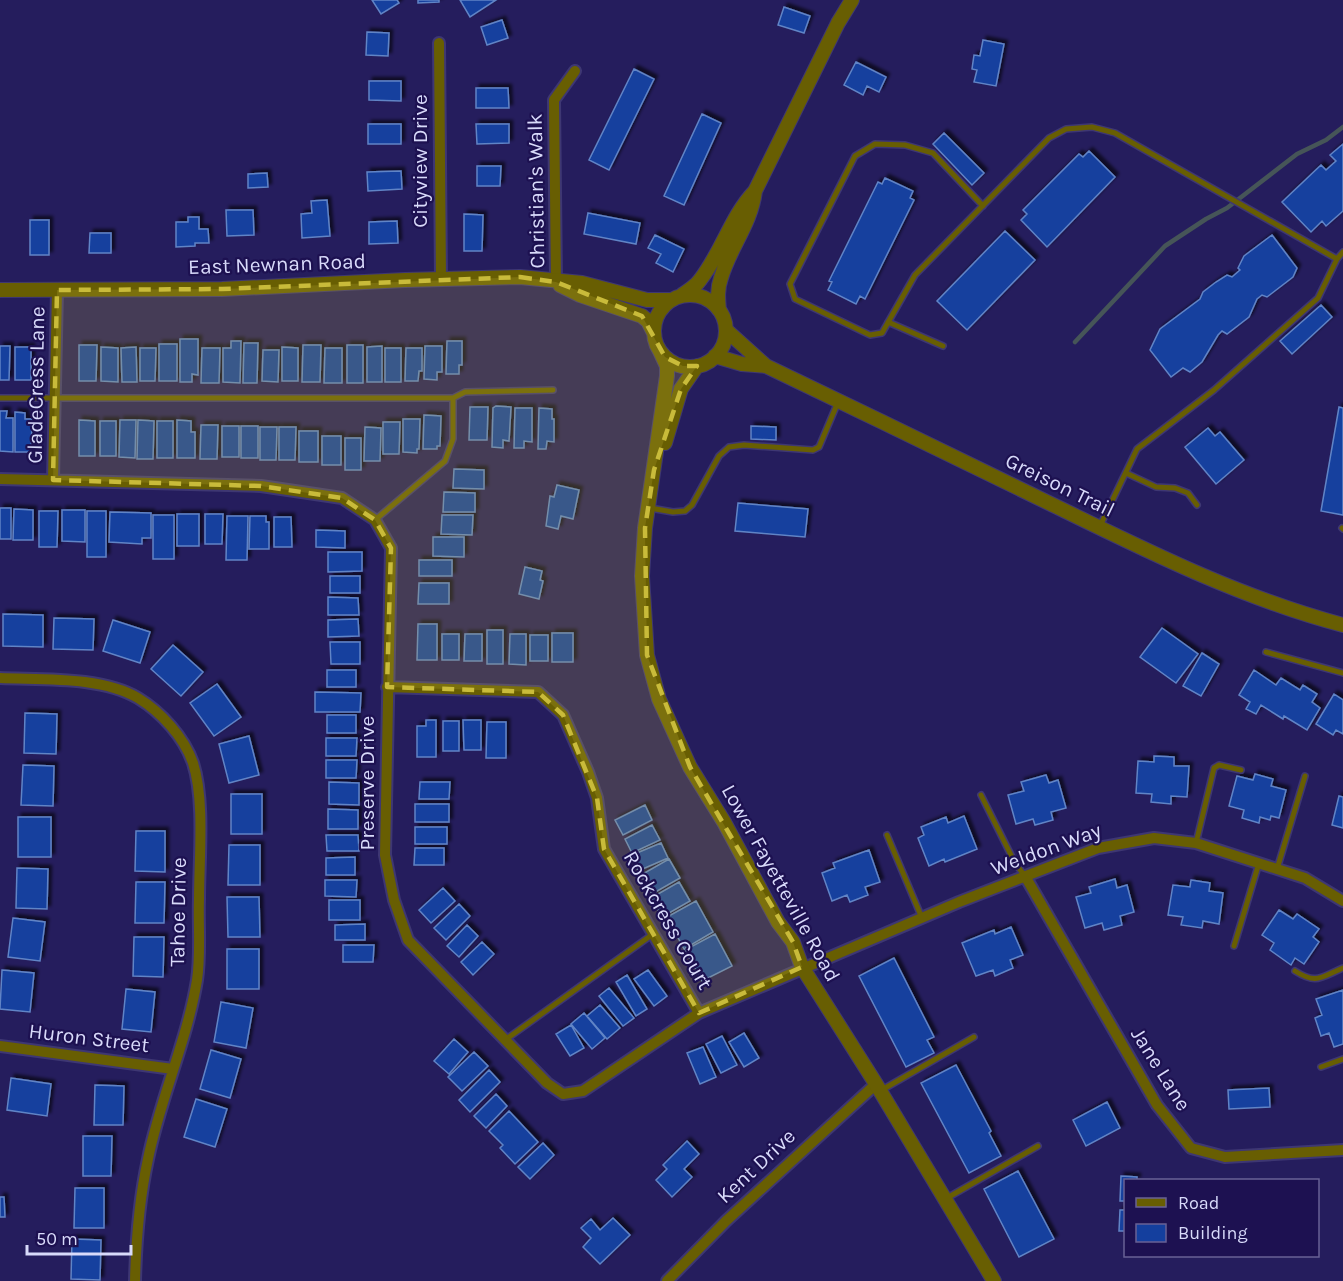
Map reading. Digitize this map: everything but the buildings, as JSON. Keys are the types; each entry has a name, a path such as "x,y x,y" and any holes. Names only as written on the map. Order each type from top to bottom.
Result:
{"street":[{"path":"755,191 753,209 721,277 718,292 719,310 726,330 723,344 715,356 697,366 676,364 660,351 654,333 658,314 699,282 724,243 743,204 755,191 838,23 852,0"},
{"name":"Cityview Drive","path":"439,43 441,280"},
{"name":"Christian's Walk","path":"556,282 554,100 575,71"},
{"name":"East Newnan Road","path":"0,290 222,289 520,277 582,283 647,300 676,298"},
{"name":"East Newnan Road","path":"556,282 580,296 642,316 648,321 654,333"},
{"name":"GladeCress Lane","path":"53,480 57,290"},
{"path":"676,298 703,297 719,310"},
{"name":"Greison Trail","path":"726,330 766,366 1099,528 1211,580 1296,613 1343,626"},
{"name":"Lower Fayetteville Road","path":"660,351 667,366 667,376 642,576 646,656 660,699 690,767 724,822 778,922 793,942 802,967 946,1199 994,1281"},
{"name":"Greison Trail","path":"715,356 766,366"},
{"name":"Lower Fayetteville Road","path":"654,471 663,452 681,389 697,366"},
{"name":"Preserve Drive","path":"0,479 261,486 342,498 375,520 392,548 387,687 385,855 398,910 408,940 547,1083 563,1094 583,1091 699,1013 802,967"},
{"name":"Tahoe Drive","path":"0,678 108,686 138,698 164,720 180,738 193,763 199,803 197,978 189,1018 148,1158 139,1213 135,1281"},
{"name":"Rockcress Court","path":"387,687 538,692 563,715 597,798 604,849 699,1013"},
{"name":"Weldon Way","path":"802,967 1098,848 1154,838 1196,843 1305,878 1343,901"},
{"name":"Jane Lane","path":"1025,876 1157,1105 1191,1148 1225,1157 1343,1150"},
{"name":"Huron Street","path":"0,1046 173,1069"},
{"name":"Kent Drive","path":"667,1281 726,1221 878,1088"}],"lane":[{"path":"983,206 933,153 905,145 875,144 855,156 790,284 795,299 870,335 882,333 915,275 983,206 1050,138 1066,129 1092,127 1115,133 1336,258"},
{"path":"1099,528 1137,449 1214,390 1318,298 1336,258 1343,252"},
{"path":"888,322 943,346"},
{"path":"0,398 453,398 465,392 554,390"},
{"path":"375,520 445,461 453,439 453,398"},
{"path":"649,507 685,512 692,505 718,456 729,447 744,445 813,450 819,447 838,400"},
{"path":"1125,472 1156,487 1175,488 1188,493 1197,505"},
{"path":"1266,652 1343,674"},
{"path":"1196,843 1214,768 1219,765 1241,770"},
{"path":"1277,869 1305,776"},
{"path":"981,795 1015,863 1025,876"},
{"path":"887,835 922,918"},
{"path":"1234,946 1259,863"},
{"path":"505,1040 653,934"},
{"path":"1295,971 1314,980 1343,968"},
{"path":"878,1088 975,1037"},
{"path":"1321,1067 1343,1059"},
{"path":"946,1199 1038,1146"}],"highlighted area":[{"path":"520,277 556,282 642,316 665,357 683,366 697,366 681,389 654,470 645,528 647,655 690,767 793,942 802,967 699,1013 604,849 597,798 563,715 538,692 387,687 391,548 375,520 342,498 261,486 53,480 57,290 222,289"}],"waterway":[{"path":"1075,342 1165,246 1227,208 1297,154 1326,140 1343,127"}]}
